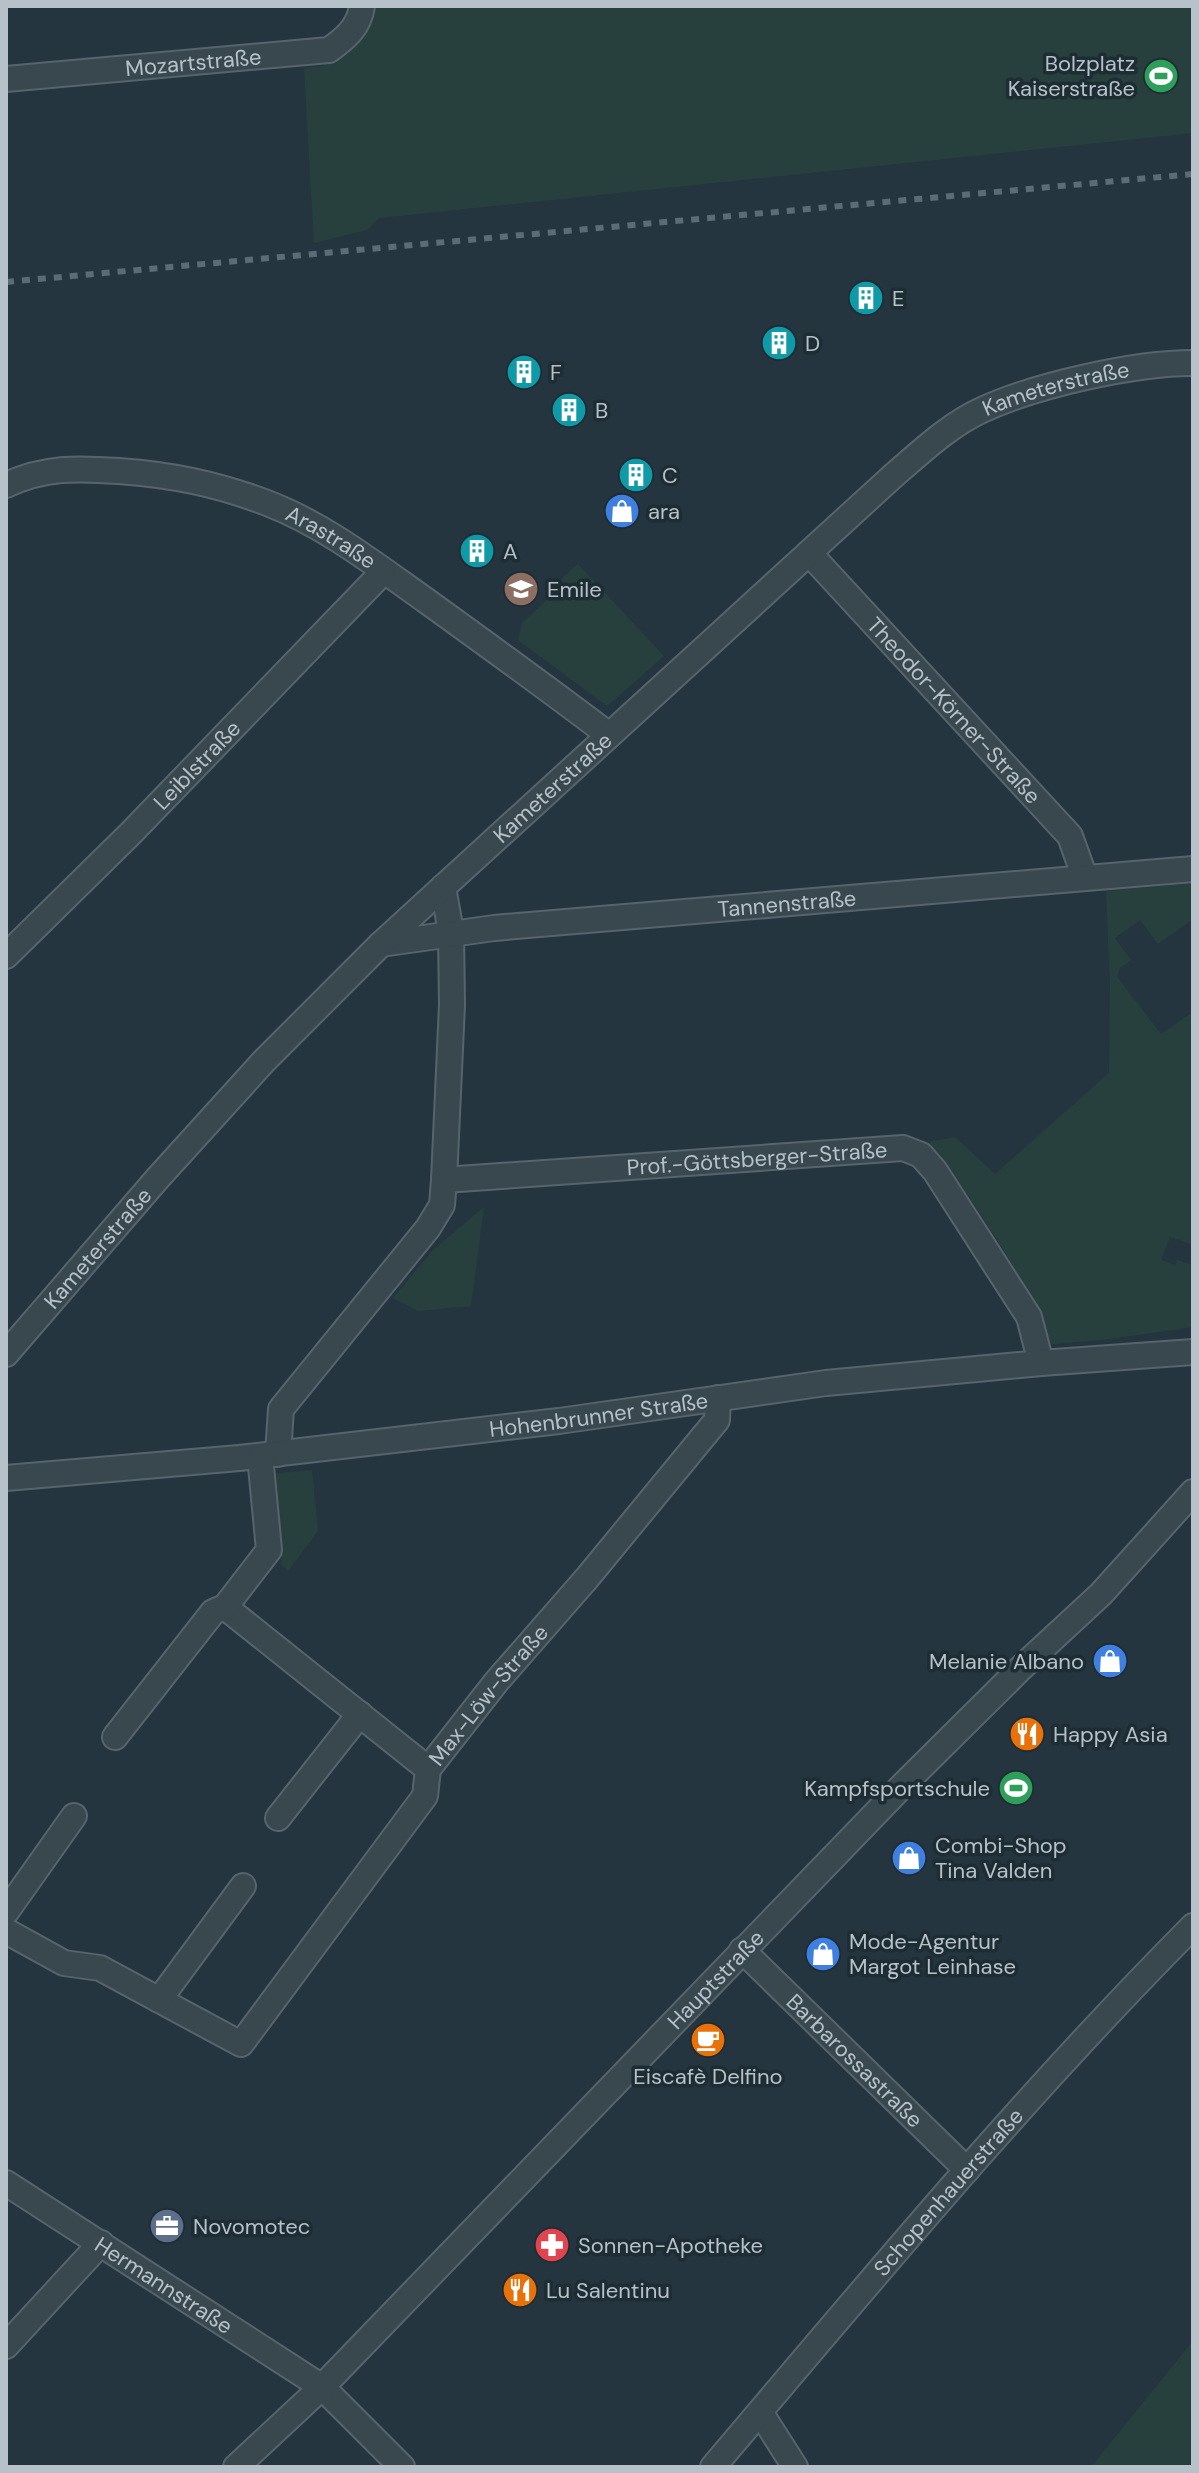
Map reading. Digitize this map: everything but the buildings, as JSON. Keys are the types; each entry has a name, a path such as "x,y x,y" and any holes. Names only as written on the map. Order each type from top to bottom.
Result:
{"street":[{"name":"Mozartstraße","path":"6,79 329,50 346,38 357,24 362,8"},
{"name":"Kameterstraße","path":"6,1354 247,1079 381,944 933,442 980,411 1020,395 1132,369 1193,363"},
{"name":"Arastraße","path":"6,485 30,474 73,468 170,475 268,503 329,535 384,571 609,735"},
{"name":"Theodor-Körner-Straße","path":"809,553 1070,836 1085,878"},
{"name":"Leiblstraße","path":"6,956 131,833 384,571"},
{"name":"Tannenstraße","path":"381,944 451,932 1193,869"},
{"path":"115,1737 213,1612 225,1607 269,1550 269,1455 281,1409 428,1228 442,1205 452,1005 451,932 443,887"},
{"name":"Prof.-Göttsberger-Straße","path":"444,1180 903,1148 921,1155 935,1171 1029,1317 1041,1363"},
{"name":"Hohenbrunner Straße","path":"6,1478 269,1455 559,1421 826,1383 1193,1352"},
{"name":"Max-Löw-Straße","path":"6,1931 64,1963 100,1968 241,2044 425,1796 428,1769 497,1681 587,1578 717,1420 718,1398"},
{"name":"Hauptstraße","path":"236,2467 322,2387 958,1729 1101,1594 1193,1492"},
{"path":"225,1607 428,1769"},
{"path":"278,1818 360,1714"},
{"path":"6,1912 74,1816"},
{"path":"159,2000 243,1886"},
{"name":"Schopenhauerstraße","path":"713,2467 967,2170 1104,2016 1193,1926"},
{"name":"Barbarossastraße","path":"742,1950 967,2170"},
{"name":"Hermannstraße","path":"6,2183 322,2387 402,2467"},
{"path":"6,2346 101,2243"},
{"path":"760,2412 795,2467"}],"green space":[{"path":"375,6 1193,6 1193,133 379,218 367,230 314,243 304,68 326,65 345,55 365,32"},
{"path":"578,564 664,656 607,706 518,640 522,623 555,592 552,588"},
{"path":"1193,883 1193,919 1158,944 1140,920 1115,938 1131,960 1120,968 1117,977 1161,1034 1193,1012 1193,1245 1170,1237 1161,1260 1175,1265 1177,1260 1193,1265 1193,1327 1051,1344 1031,1297 1005,1253 939,1153 927,1145 932,1141 955,1137 995,1174 1109,1073 1110,984 1106,891"},
{"path":"484,1207 471,1306 418,1311 393,1298 432,1251"},
{"path":"312,1470 318,1531 288,1571 282,1566 272,1474"},
{"path":"1193,2341 1193,2467 1091,2467"}],"railway":[{"path":"6,282 1193,174"}],"place":[{"name":"Bolzplatz Kaiserstraße","path":"1161,76"},
{"name":"E","path":"866,298"},
{"name":"D","path":"779,343"},
{"name":"F","path":"524,372"},
{"name":"B","path":"569,410"},
{"name":"C","path":"636,475"},
{"name":"ara","path":"622,511"},
{"name":"A","path":"477,551"},
{"name":"Emile","path":"521,589"},
{"name":"Melanie Albano","path":"1110,1661"},
{"name":"Happy Asia","path":"1027,1734"},
{"name":"Kampfsportschule","path":"1016,1788"},
{"name":"Combi-Shop Tina Valden","path":"909,1858"},
{"name":"Mode-Agentur Margot Leinhase","path":"823,1954"},
{"name":"Eiscafè Delfino","path":"708,2040"},
{"name":"Novomotec","path":"167,2226"},
{"name":"Sonnen-Apotheke","path":"552,2245"},
{"name":"Lu Salentinu","path":"520,2290"}]}
